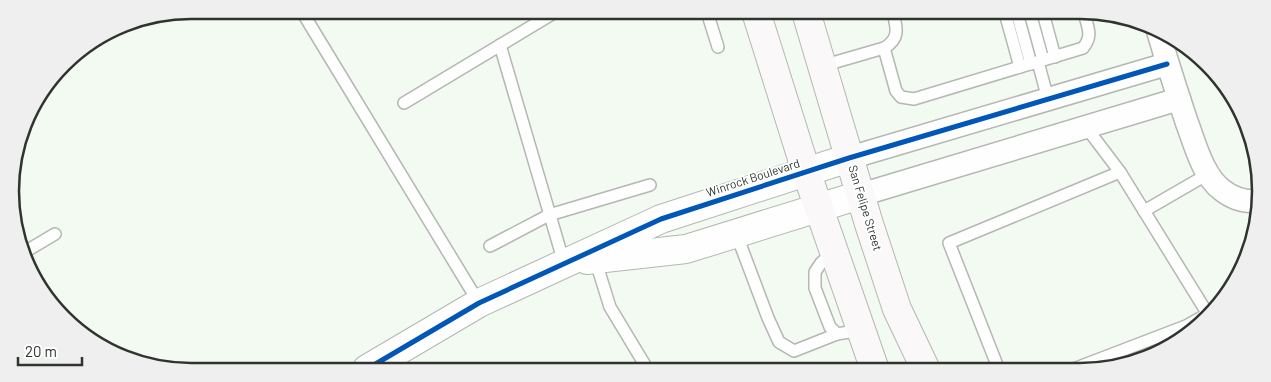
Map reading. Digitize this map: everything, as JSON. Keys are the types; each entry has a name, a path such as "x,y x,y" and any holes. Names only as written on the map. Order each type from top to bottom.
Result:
{"main road":[{"path":"758,19 818,208 834,251 849,332 871,363"},
{"name":"San Felipe Street","path":"808,19 860,195 897,309 923,363"}],"street":[{"path":"1160,39 1179,99 1208,174 1220,190 1235,198 1252,201"},
{"name":"Winrock Boulevard","path":"378,363 479,303 661,219 806,171 1167,64"},
{"name":"Winrock Boulevard","path":"564,263 686,249 1179,99"},
{"path":"1048,100 1086,127"}],"lane":[{"path":"306,19 479,303"},
{"path":"404,103 544,19"},
{"path":"709,19 718,47"},
{"path":"822,66 892,44 897,33 895,19"},
{"path":"1008,19 1033,63"},
{"path":"1019,19 1033,63 1048,100"},
{"path":"1030,19 1033,63"},
{"path":"1045,19 1055,57"},
{"path":"884,48 896,90 901,97 914,99 1083,48 1088,42 1090,34 1086,19"},
{"path":"500,45 564,263"},
{"path":"1086,127 1120,172 1205,310"},
{"path":"996,363 949,244 1120,172"},
{"path":"1144,211 1208,174"},
{"path":"490,246 549,215 650,185"},
{"path":"29,249 54,234"},
{"path":"736,234 779,342 794,351 849,332"},
{"path":"595,259 610,307 644,363"},
{"path":"1091,363 1189,325"}],"cycle path":[{"path":"377,363 479,303 661,219 849,158 1167,64"}]}
